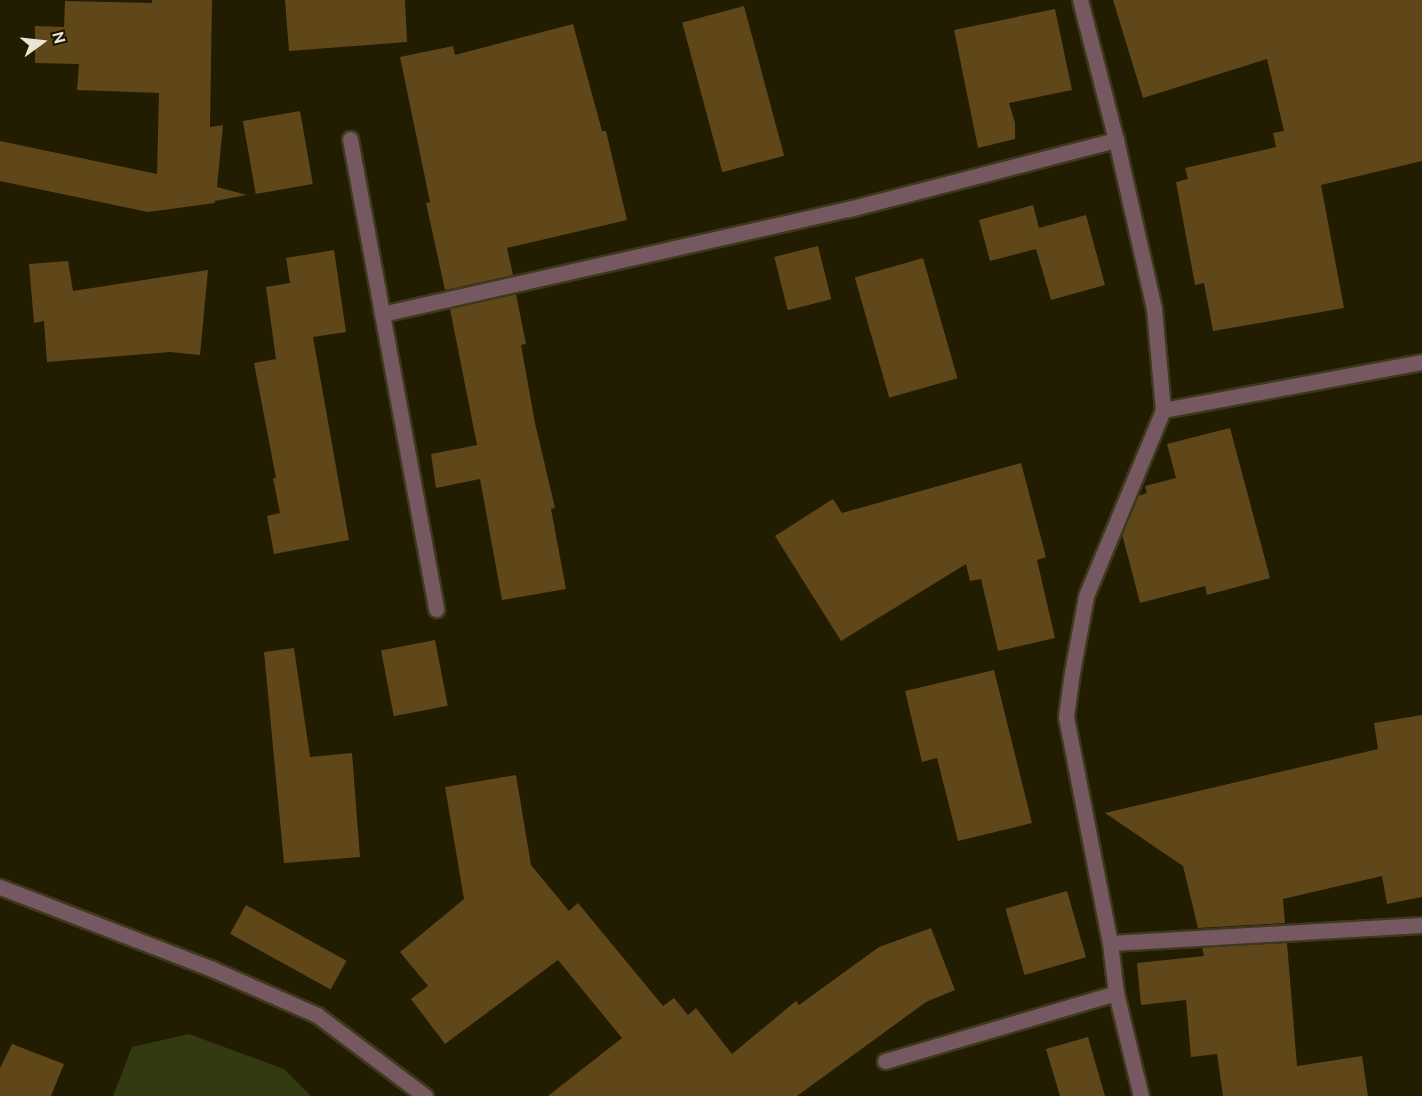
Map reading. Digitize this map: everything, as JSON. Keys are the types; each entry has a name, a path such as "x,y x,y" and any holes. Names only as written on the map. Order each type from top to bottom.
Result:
{"street":[{"path":"1080,0 1116,140 1154,309 1163,410 1086,596 1066,717 1110,943 1116,993 1141,1096"},
{"path":"350,139 436,609"},
{"path":"382,314 849,209 1116,140"},
{"path":"1163,410 1422,362"},
{"path":"0,887 213,969 317,1016 425,1096"},
{"path":"1110,943 1422,925"},
{"path":"885,1061 1116,993"}],"green space":[{"path":"189,1034 284,1069 311,1096 113,1096 132,1047"}],"building":[{"path":"152,0 212,0 210,127 223,125 217,187 247,195 215,201 215,203 148,212 0,181 0,141 157,174 159,93 77,90 79,64 35,63 35,26 64,27 65,1 152,3"},
{"path":"285,0 405,0 407,42 289,51"},
{"path":"1113,0 1422,0 1422,161 1321,185 1344,308 1213,331 1204,283 1195,285 1176,182 1188,179 1185,168 1276,147 1273,133 1284,131 1267,59 1143,98"},
{"path":"744,6 784,156 722,172 682,23"},
{"path":"1055,9 1072,90 1009,103 1015,123 1015,139 978,148 954,30"},
{"path":"573,24 602,131 606,131 627,220 507,248 513,275 445,290 426,203 430,202 400,57 453,46 455,55"},
{"path":"300,111 313,184 256,194 243,121"},
{"path":"1033,205 1039,228 1086,215 1105,285 1051,300 1036,249 990,261 979,220"},
{"path":"818,246 831,299 788,310 774,257"},
{"path":"334,250 346,332 313,337 349,540 274,554 267,516 280,513 273,478 276,478 254,363 276,359 266,287 290,283 286,258"},
{"path":"923,258 957,378 889,398 855,278"},
{"path":"68,261 73,291 208,270 200,355 170,352 47,362 44,321 34,323 29,264"},
{"path":"516,294 526,344 521,345 535,423 555,508 551,509 566,589 502,600 480,479 436,488 431,454 477,445 450,309"},
{"path":"1230,428 1270,578 1207,595 1205,586 1140,603 1122,534 1138,496 1147,493 1145,486 1176,478 1167,444"},
{"path":"1021,463 1046,557 1037,560 1055,638 998,651 981,579 970,581 966,564 841,641 775,536 833,499 842,513"},
{"path":"435,640 448,706 394,716 381,650"},
{"path":"294,648 310,757 352,753 360,857 284,863 264,652"},
{"path":"994,670 1032,823 958,841 937,758 922,762 905,691"},
{"path":"1422,715 1422,897 1387,904 1382,876 1283,899 1285,923 1198,928 1183,866 1105,813 1378,749 1374,723"},
{"path":"516,775 531,865 569,911 578,903 663,1006 674,998 688,1015 696,1008 732,1054 796,1001 799,1005 879,947 931,928 955,990 926,1002 797,1096 548,1096 622,1038 558,960 445,1044 411,999 428,986 400,952 464,899 445,787"},
{"path":"1067,891 1086,957 1024,975 1005,909"},
{"path":"246,905 347,961 331,990 230,934"},
{"path":"1287,943 1297,1066 1362,1056 1368,1096 1223,1096 1217,1054 1191,1057 1186,1000 1141,1005 1137,963 1204,956 1202,947"},
{"path":"1088,1037 1105,1096 1060,1096 1046,1049"},
{"path":"12,1044 64,1064 51,1096 0,1096 0,1068"}]}
